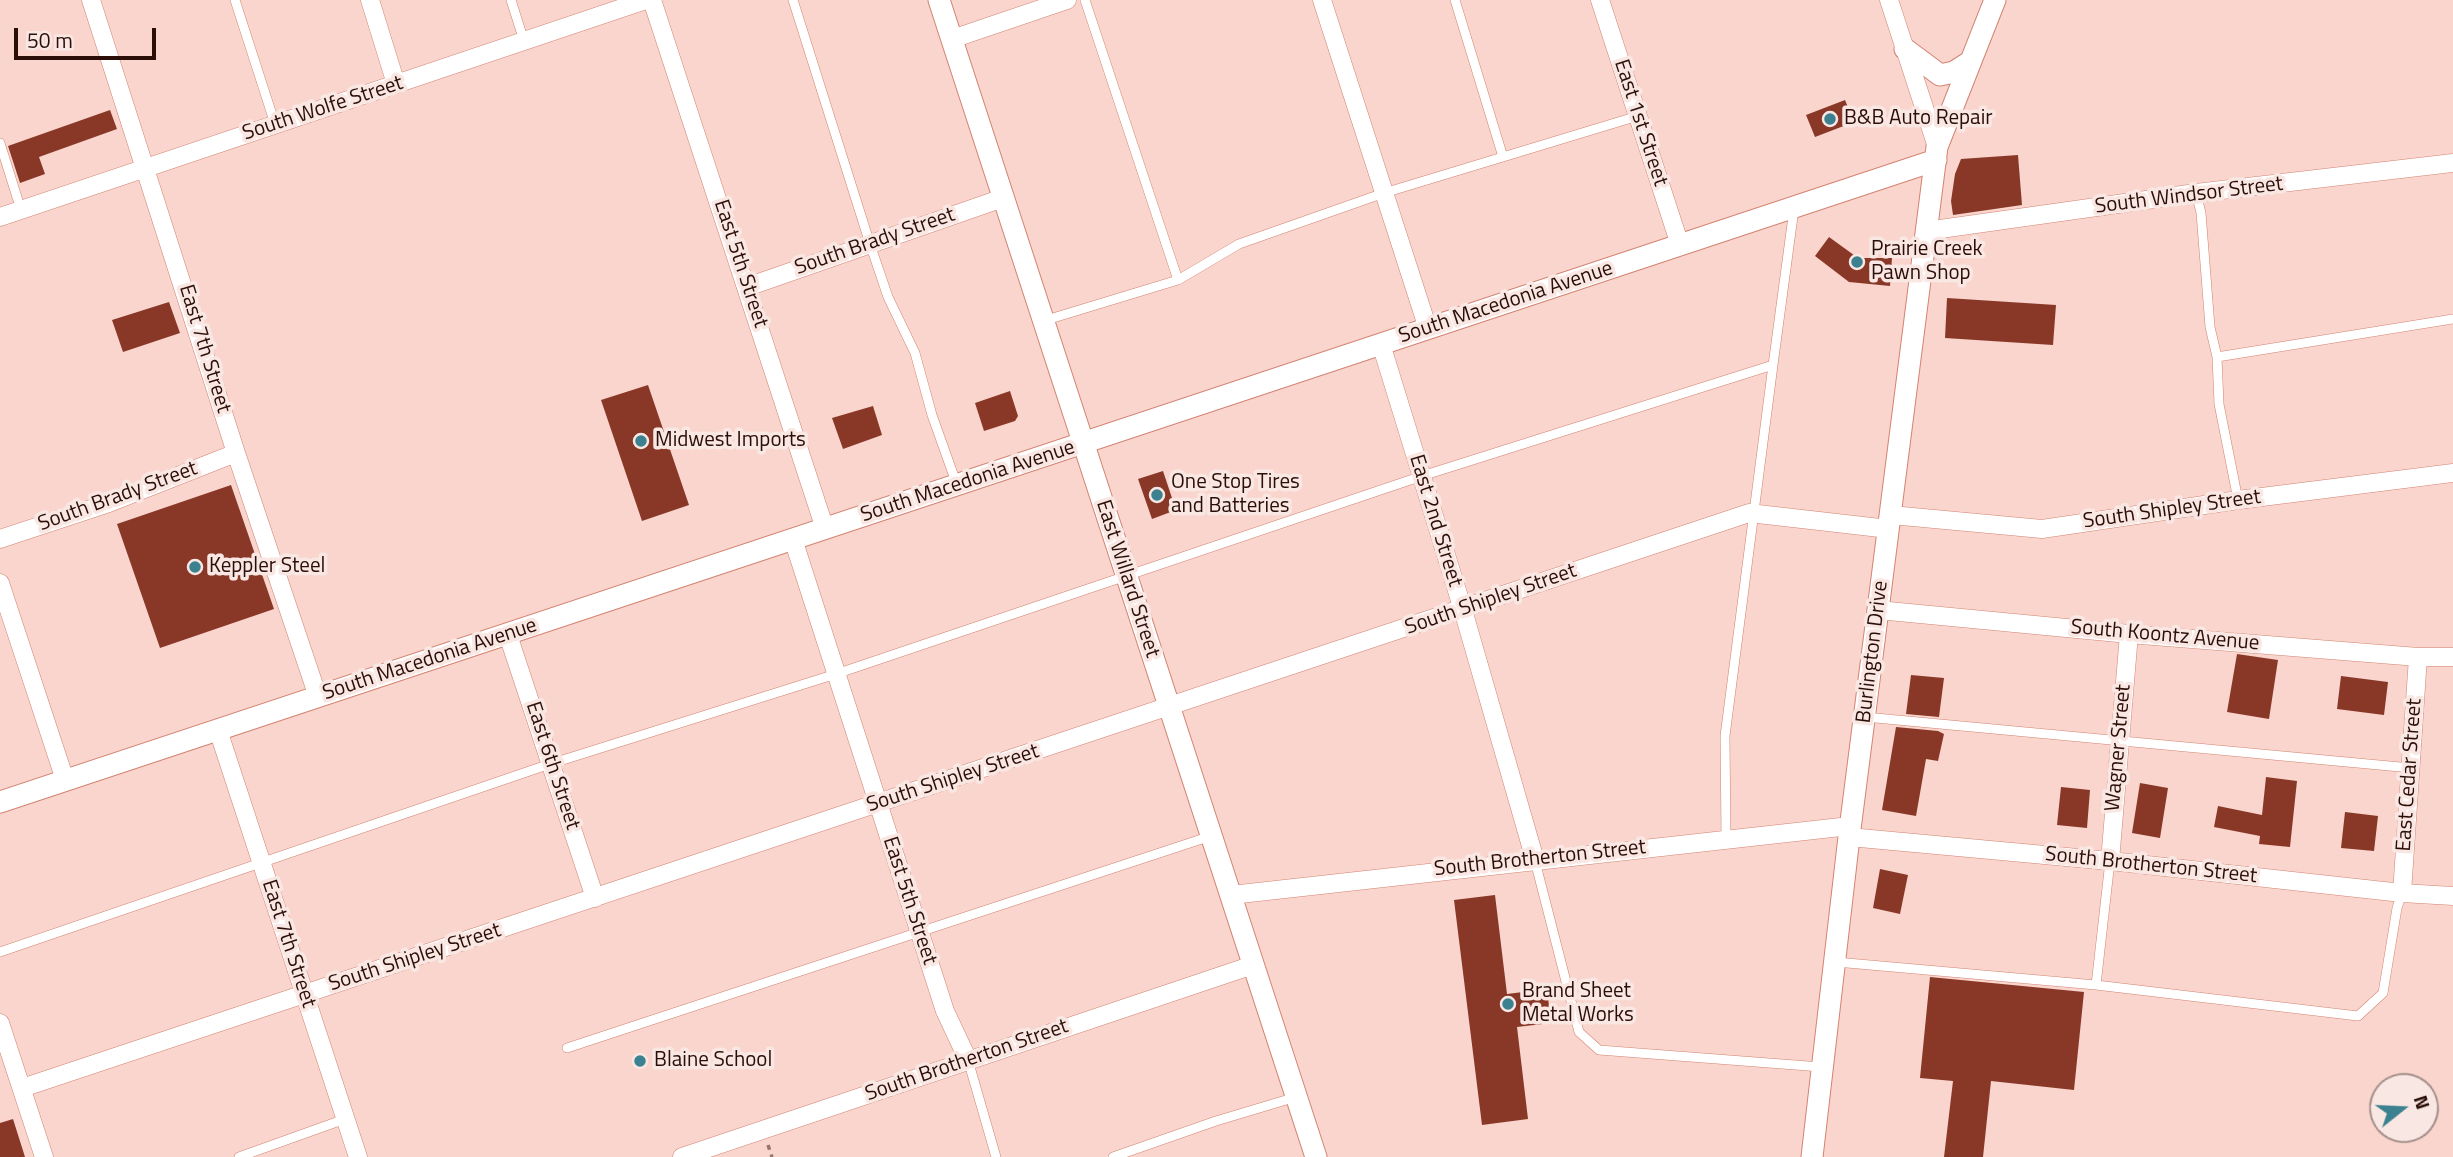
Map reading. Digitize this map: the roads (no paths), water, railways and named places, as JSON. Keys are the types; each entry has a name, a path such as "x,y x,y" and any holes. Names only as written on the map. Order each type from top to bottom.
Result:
{"street":[{"name":"East 7th Street","path":"91,0 236,453 318,697"},
{"path":"370,0 396,84"},
{"name":"South Wolfe Street","path":"0,217 646,0"},
{"name":"East 5th Street","path":"652,0 825,529"},
{"name":"East Willard Street","path":"939,0 1315,1157"},
{"path":"952,39 1067,0"},
{"path":"1321,0 1428,329"},
{"name":"East 1st Street","path":"1600,0 1680,245"},
{"path":"1889,0 1937,154"},
{"name":"Burlington Drive","path":"1812,1157 1864,717 1937,154 1995,0"},
{"path":"1905,49 1940,75 1954,72 1971,61"},
{"name":"South Macedonia Avenue","path":"0,802 1795,207 1937,154"},
{"name":"South Windsor Street","path":"1926,231 2196,193 2453,163"},
{"name":"South Brady Street","path":"747,287 1003,198"},
{"name":"East 2nd Street","path":"1381,344 1463,610 1535,860"},
{"name":"South Brady Street","path":"0,539 109,503 236,453"},
{"name":"South Shipley Street","path":"22,1088 1755,512 2042,529 2238,500 2453,473"},
{"name":"East 5th Street","path":"793,539 945,1011 968,1060"},
{"path":"0,583 65,780"},
{"name":"South Koontz Avenue","path":"1878,610 2129,634 2418,657 2453,657"},
{"name":"Wagner Street","path":"2110,862 2129,634"},
{"name":"East 6th Street","path":"509,635 595,898"},
{"name":"East Cedar Street","path":"2402,893 2418,657"},
{"name":"East 7th Street","path":"218,730 358,1157"},
{"name":"South Brotherton Street","path":"1231,895 1726,839 1850,832 2402,893 2453,896"},
{"name":"South Brotherton Street","path":"682,1157 1253,965"},
{"path":"0,1023 44,1157"}],"lane":[{"path":"235,0 275,124"},
{"path":"511,0 524,41"},
{"path":"793,0 870,244 888,296 915,353 932,415 957,485"},
{"path":"1085,0 1178,280"},
{"path":"1455,0 1503,157"},
{"path":"1043,321 1178,280 1239,244 1384,193 1638,116"},
{"path":"0,143 21,210"},
{"path":"2196,193 2210,327 2217,357 2219,404 2238,500"},
{"path":"1726,839 1725,736 1795,207"},
{"path":"2217,357 2453,319"},
{"path":"0,952 550,764 836,674 1422,476 1773,365"},
{"path":"1864,717 2411,768"},
{"path":"567,1048 1211,836"},
{"path":"1535,860 1579,1032 1599,1051 1823,1067"},
{"path":"2096,985 2110,862"},
{"path":"1835,962 2096,985 2358,1016 2383,993 2397,908 2402,893"},
{"path":"968,1060 996,1157"},
{"path":"1113,1157 1216,1121 1296,1097"},
{"path":"239,1157 345,1119"}],"place":[{"name":"B&B Auto Repair","path":"1830,119"},
{"name":"Prairie Creek Pawn Shop","path":"1857,262"},
{"name":"Midwest Imports","path":"641,441"},
{"name":"One Stop Tires and Batteries","path":"1157,495"},
{"name":"Keppler Steel","path":"195,567"},
{"name":"Brand Sheet Metal Works","path":"1508,1004"},
{"name":"Blaine School","path":"640,1061"}]}
